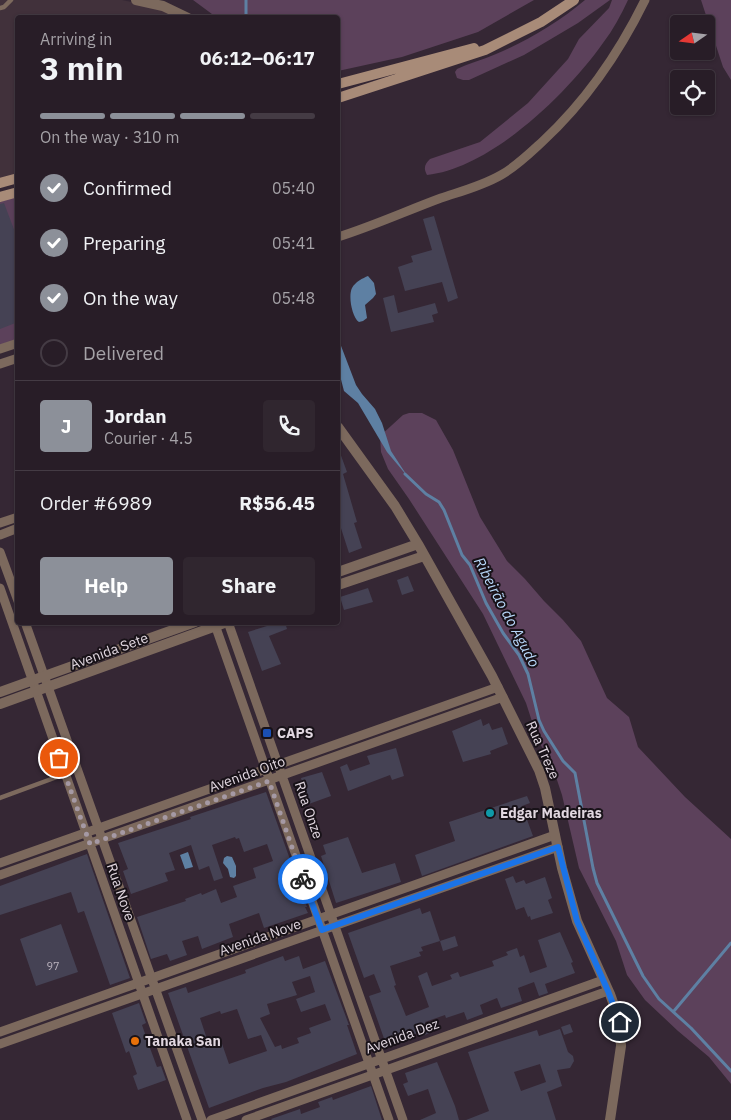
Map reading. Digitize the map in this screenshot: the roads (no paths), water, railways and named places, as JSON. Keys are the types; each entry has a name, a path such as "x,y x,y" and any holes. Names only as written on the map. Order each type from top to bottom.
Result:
{"main road":[{"path":"340,98 463,59 485,50 541,22 574,0"},
{"path":"340,83 514,36"},
{"path":"0,183 15,179"},
{"path":"0,197 15,193"}],"street":[{"path":"136,0 163,6 182,15"},
{"path":"340,235 377,224 434,201 481,185 503,174 528,155 559,126 587,94 614,56 646,0"},
{"path":"0,350 15,344"},
{"path":"0,364 15,359"},
{"name":"Rua Treze","path":"340,430 395,506 418,544 498,687 539,770 577,921 604,980 620,1022 621,1039 610,1120"},
{"path":"0,523 15,517"},
{"path":"0,535 15,529"},
{"path":"340,571 418,544"},
{"path":"0,552 15,593"},
{"path":"340,584 424,556"},
{"name":"Rua Nove","path":"0,588 13,613"},
{"name":"Rua Nove","path":"16,625 32,680 186,1120"},
{"name":"Rua Nove","path":"26,625 202,1120"},
{"name":"Avenida Sete","path":"0,692 187,625"},
{"name":"Avenida Sete","path":"0,704 215,625"},
{"name":"Rua Onze","path":"215,625 389,1120"},
{"name":"Rua Onze","path":"229,625 403,1120"},
{"name":"Avenida Oito","path":"0,862 498,687"},
{"name":"Avenida Oito","path":"0,875 503,697"},
{"name":"Avenida Nove","path":"0,1032 555,835"},
{"name":"Avenida Nove","path":"0,1044 558,847"},
{"name":"Avenida Dez","path":"211,1120 604,980"},
{"name":"Avenida Dez","path":"246,1120 608,991"}],"lane":[{"path":"0,8 4,7 11,0"},
{"path":"0,798 65,774"}],"water":[{"path":"368,276 374,283 376,294 365,305 367,318 359,322 353,311 351,292 355,284"},
{"path":"340,343 356,385 375,409 382,423 391,451 408,477 387,452 358,403 344,391 340,376"},
{"path":"188,852 193,867 185,869 180,855"},
{"path":"227,856 232,857 236,866 236,876 234,878 230,877 228,869 223,863 224,858"}],"waterway":[{"name":"Ribeirão do Agudo","path":"246,0 246,15"},
{"name":"Ribeirão do Agudo","path":"405,474 426,494 439,502 444,510 462,555 470,565 486,603 503,633 519,655 528,674 539,720 544,731 563,761 575,773 597,883 643,976 659,999 691,1028 731,1071"},
{"path":"674,1011 731,943"}],"place":[{"name":"CAPS","path":"267,733"},
{"name":"Edgar Madeiras","path":"490,813"},
{"name":"Tanaka San","path":"135,1041"}]}
